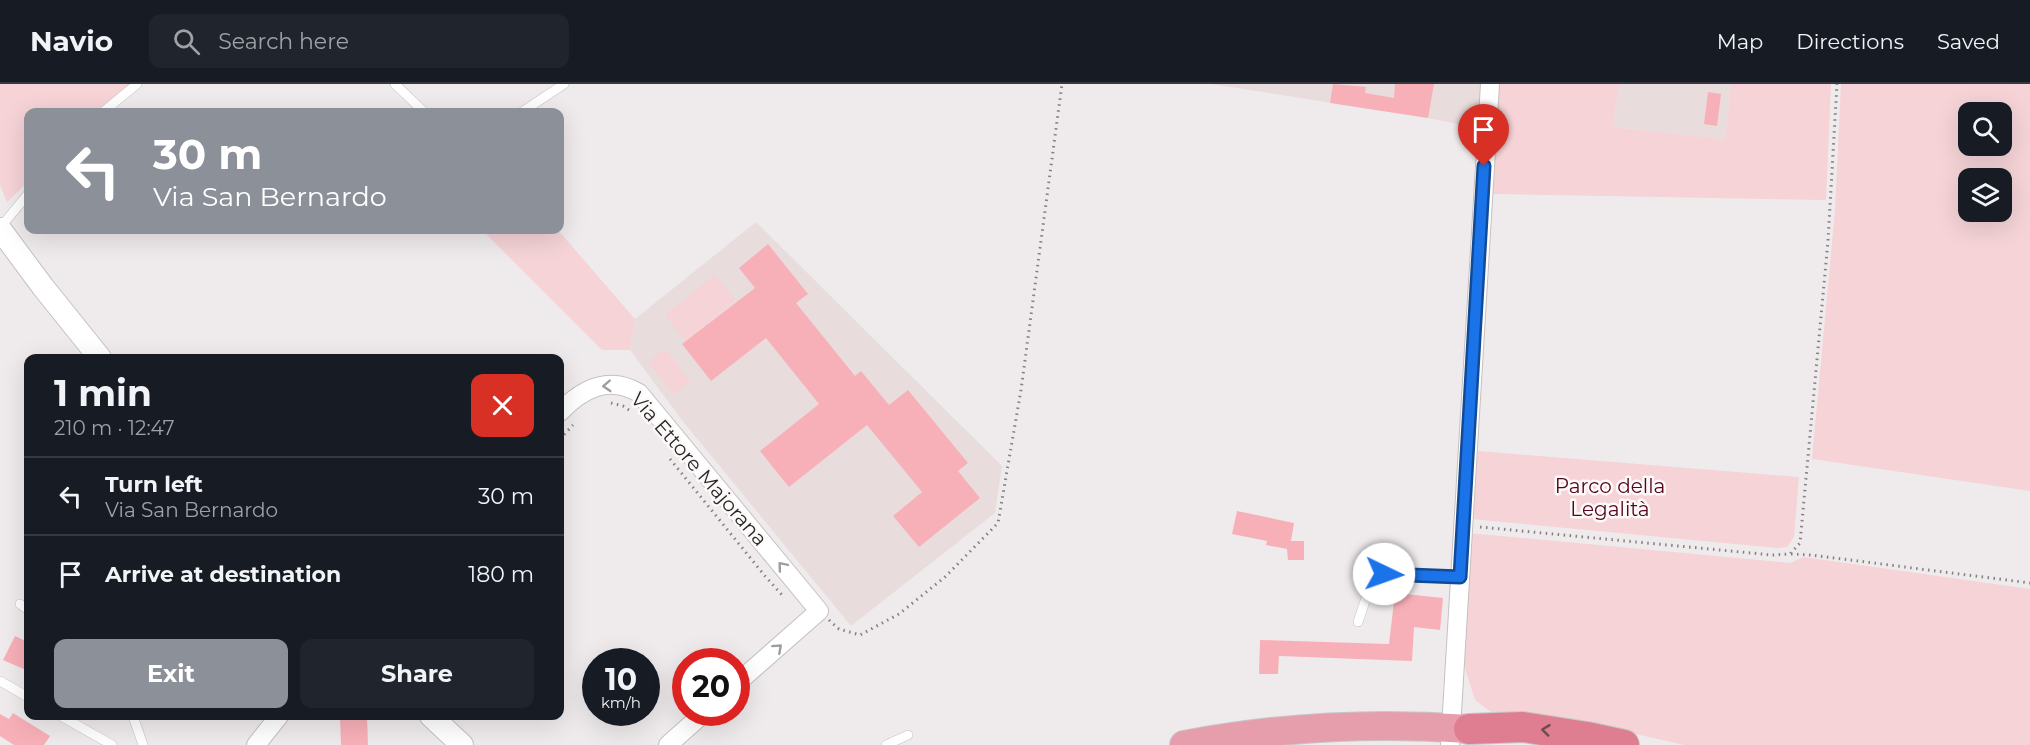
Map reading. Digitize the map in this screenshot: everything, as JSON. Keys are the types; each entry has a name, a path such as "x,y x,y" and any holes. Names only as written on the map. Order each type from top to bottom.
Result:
{"highway":[{"path":"1456,734 1523,727 1587,736 1624,745"},
{"path":"1456,734 1516,745"}],"main road":[{"path":"1184,745 1309,728 1391,724 1456,734"}],"street":[{"path":"1456,734 1460,577 1490,84"},
{"path":"0,228 42,287 97,354"},
{"name":"Via Ettore Majorana","path":"564,408 579,395 593,387 613,384 628,387 639,393 813,616"},
{"path":"750,672 813,616"},
{"path":"256,745 276,720"},
{"path":"435,720 462,745"},
{"path":"668,745 689,726"}],"lane":[{"path":"108,108 137,84"},
{"path":"395,84 420,108"},
{"path":"528,108 564,84"},
{"path":"0,228 24,199"},
{"path":"1358,622 1371,583 1384,574 1460,577"},
{"path":"20,604 24,607"},
{"path":"0,681 24,695"},
{"path":"68,720 112,745"},
{"path":"134,720 143,745"},
{"path":"886,745 908,735"}],"path":[{"path":"666,453 765,576 813,616 840,629 860,635 899,614 945,577 998,523 1021,390 1062,84"},
{"path":"1790,554 1800,543 1828,241 1836,84"},
{"path":"606,403 623,406 637,416"},
{"path":"564,435 576,422"},
{"path":"1463,525 1772,555 1811,555 2030,583"}],"shaded area":[{"path":"1211,84 1484,84 1477,128 1428,118"},
{"path":"1619,84 1731,84 1725,139 1613,127"},
{"path":"756,222 1002,466 995,513 851,626 681,419 630,350 635,319"}],"green space":[{"path":"0,84 130,84 103,108 24,108 24,186 7,202 0,185"},
{"path":"1498,84 1619,84 1613,127 1725,139 1731,84 1831,84 1826,200 1493,194"},
{"path":"1841,84 2030,84 2030,491 1812,459 1835,210"},
{"path":"486,234 561,234 635,319 630,350 602,350"},
{"path":"715,275 736,300 686,341 665,315"},
{"path":"665,349 690,381 674,394 648,362"},
{"name":"Parco della Legalità","path":"1478,451 1799,477 1794,537 1787,547 1777,548 1472,519"},
{"path":"1469,533 1791,563 1803,557 2030,589 2030,745 1684,745 1566,718 1495,715 1475,700 1462,659"}],"building":[{"path":"1333,84 1366,87 1365,93 1394,98 1395,84 1434,84 1428,118 1330,103"},
{"path":"1708,92 1721,94 1717,126 1704,124"},
{"path":"768,244 808,294 796,303 855,376 861,371 889,405 908,390 968,463 958,471 980,498 919,547 893,516 922,492 867,425 789,487 760,451 819,404 766,338 711,381 682,344 755,288 739,268"},
{"path":"1237,511 1294,523 1291,541 1304,541 1304,560 1288,560 1287,549 1266,545 1267,541 1232,534"},
{"path":"1395,593 1443,598 1440,630 1414,627 1412,661 1279,656 1278,674 1259,674 1260,640 1389,644"},
{"path":"15,636 24,640 24,669 3,660"},
{"path":"13,713 50,736 44,745 14,745 0,736 0,714 9,719"},
{"path":"340,720 367,720 368,745 341,745"}],"route":[{"path":"1384,574 1460,577 1484,166"}]}
